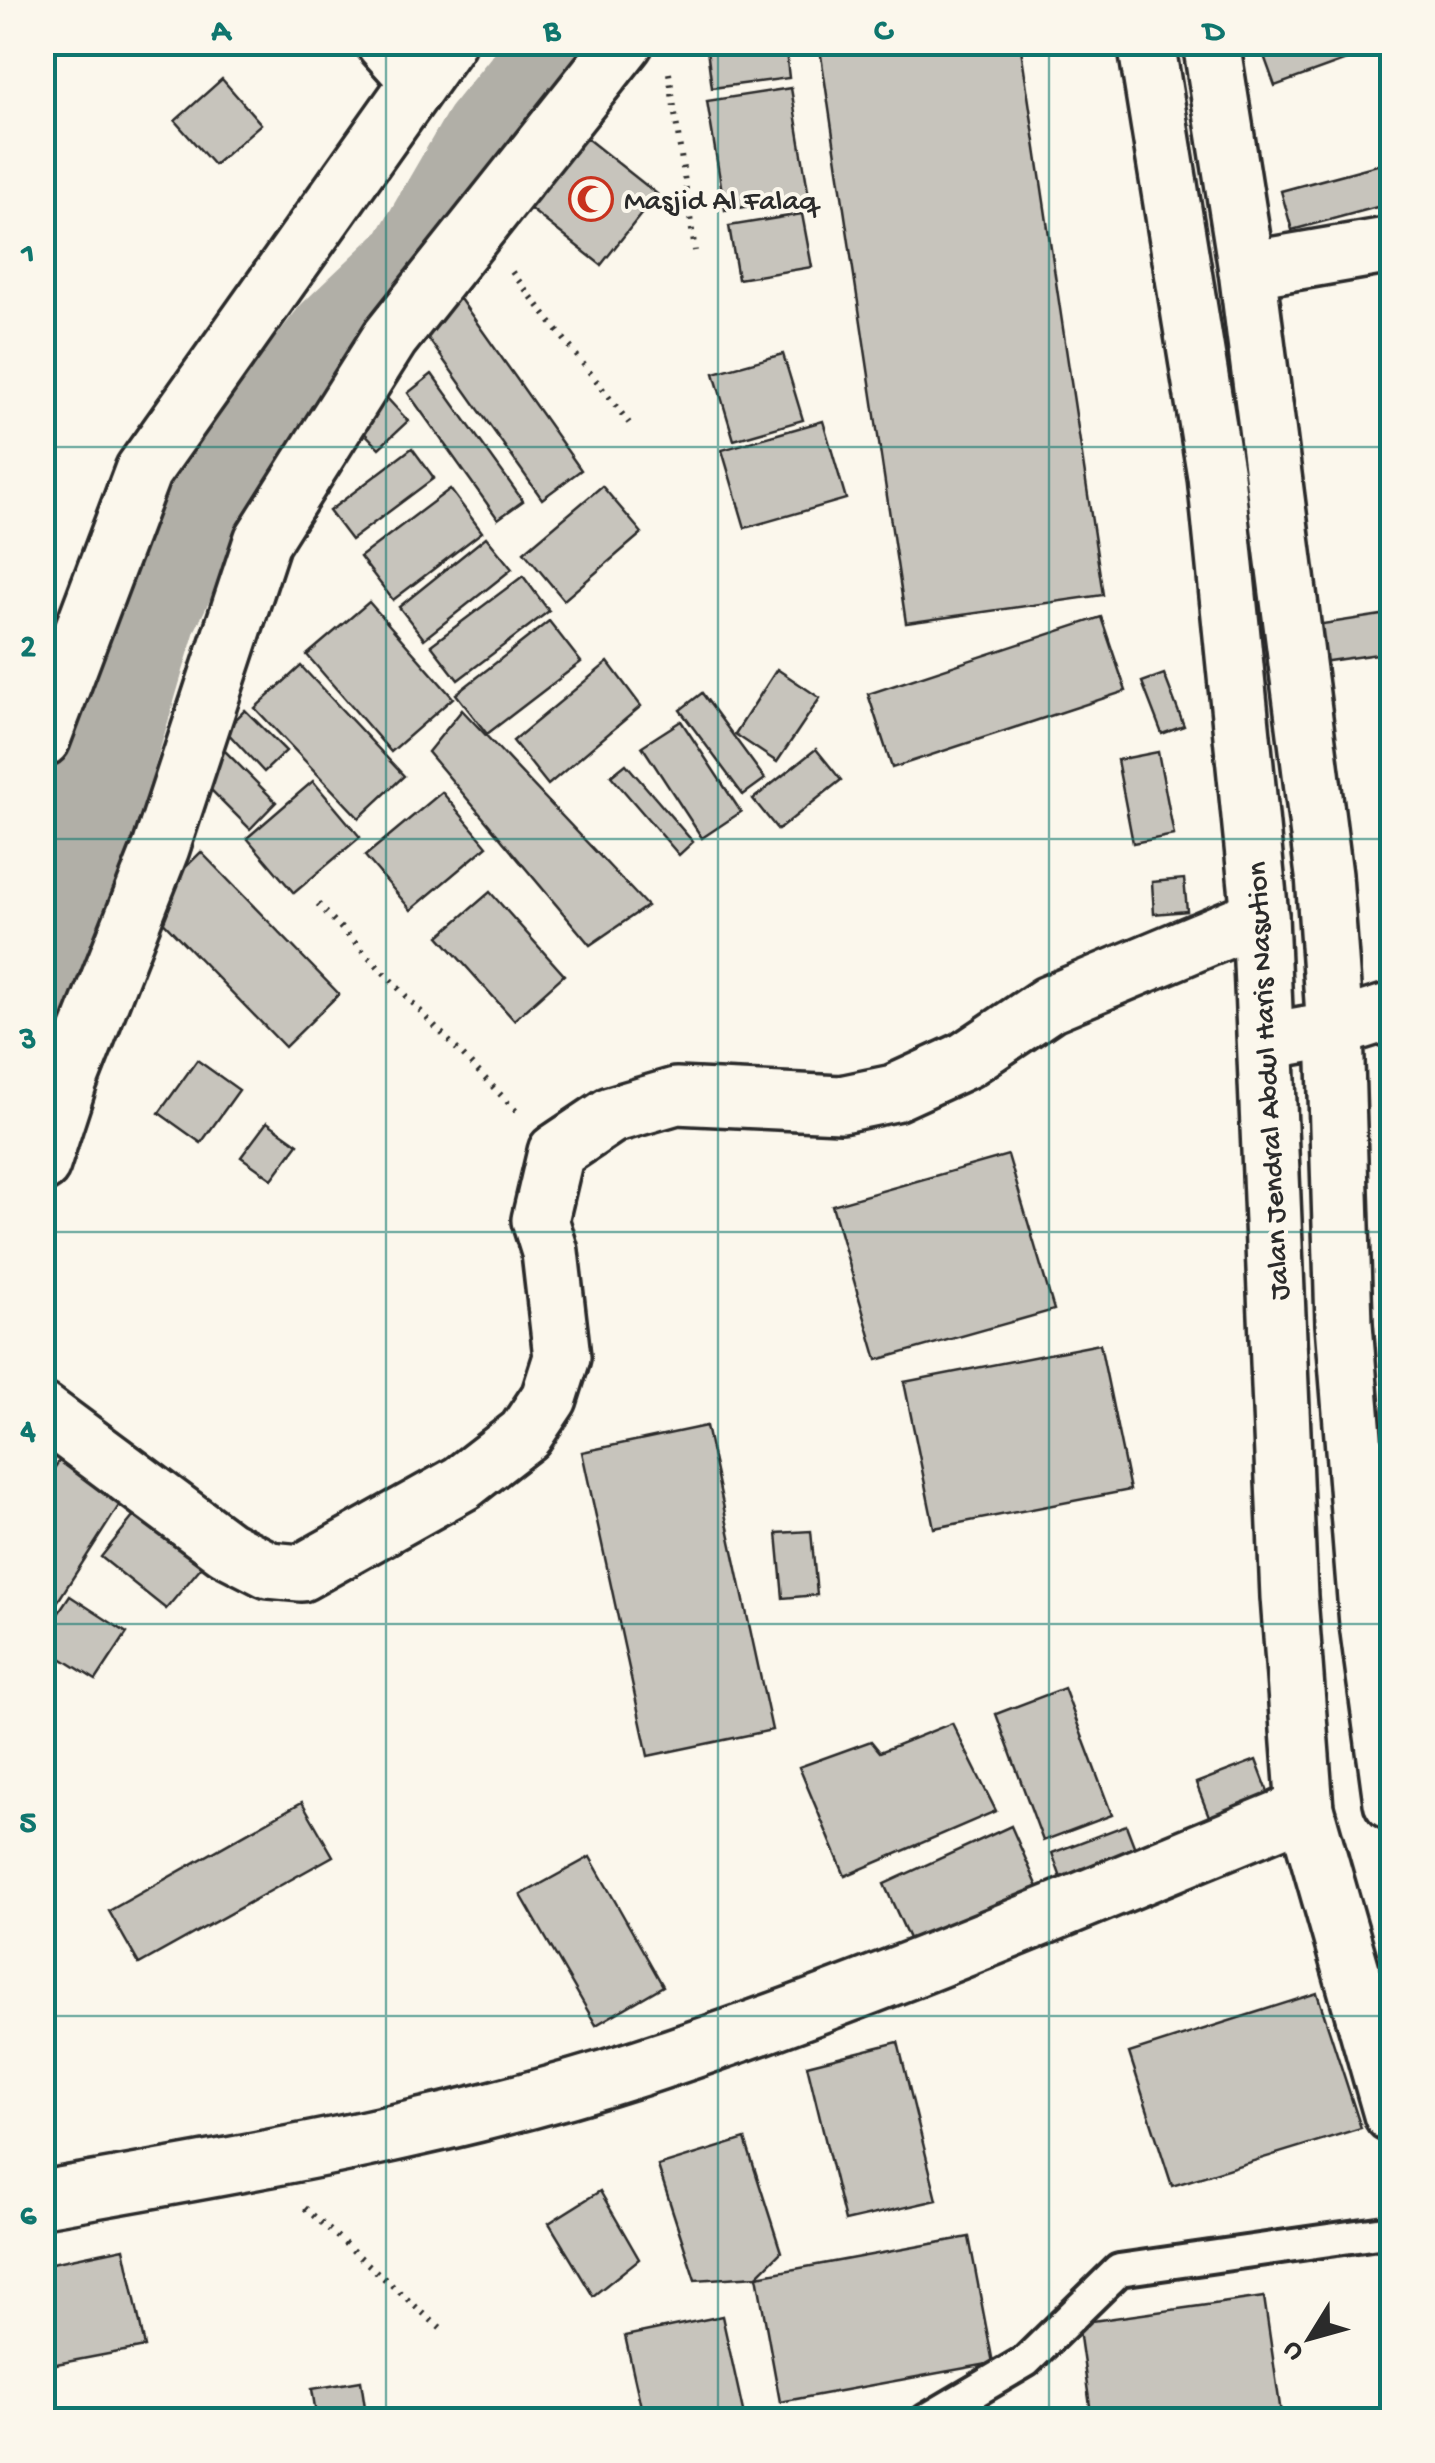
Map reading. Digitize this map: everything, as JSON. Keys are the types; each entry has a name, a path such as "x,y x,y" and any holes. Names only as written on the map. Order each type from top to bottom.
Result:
{"main road":[{"name":"Jalan Jendral Abdul Haris Nasution","path":"1146,42 1216,476 1260,916 1288,1597 1305,1809 1392,2114"},
{"path":"1211,42 1247,270 1324,875 1335,1030 1344,1324 1380,1617 1392,1802"},
{"path":"42,1164 69,1081 161,848 262,541 390,338 478,228 646,52"},
{"path":"42,739 143,471 416,55"},
{"path":"1247,270 1392,246"},
{"path":"42,1410 226,1548 269,1570 301,1573 462,1483 524,1434 549,1398 562,1357 550,1252 540,1220 556,1152 611,1115 676,1096 841,1104 894,1093 966,1060 1048,1004 1260,916"},
{"path":"1268,1041 1335,1030 1392,1011"},
{"path":"42,2199 273,2159 638,2068 790,2017 1305,1809"}],"lane":[{"path":"926,2420 1026,2360 1119,2270 1392,2231"}],"path":[{"path":"646,52 695,251"},
{"path":"478,228 629,423"},
{"path":"318,904 556,1152"},
{"path":"273,2159 281,2186 441,2329"}],"building":[{"path":"706,42 785,42 789,78 712,88"},
{"path":"819,42 1020,42 1103,595 906,623"},
{"path":"1259,42 1371,42 1374,50 1275,86"},
{"path":"222,79 261,124 214,165 175,121"},
{"path":"791,88 809,197 725,210 707,101"},
{"name":"Masjid Al Falaq","path":"580,133 657,194 601,265 524,204"},
{"path":"1392,161 1392,203 1292,230 1281,191"},
{"path":"802,214 812,267 738,279 729,226"},
{"path":"458,296 581,470 542,499 418,324"},
{"path":"783,354 803,420 734,440 714,373"},
{"path":"432,374 523,501 498,519 408,393"},
{"path":"386,397 408,421 379,448 356,424"},
{"path":"823,421 846,499 745,528 722,450"},
{"path":"412,448 434,478 351,540 329,511"},
{"path":"602,486 642,533 564,600 524,552"},
{"path":"450,489 482,532 393,600 360,557"},
{"path":"486,537 512,569 424,639 399,607"},
{"path":"523,576 549,611 458,680 431,645"},
{"path":"369,602 453,698 391,752 307,655"},
{"path":"1388,614 1392,652 1321,662 1316,625"},
{"path":"1101,617 1126,691 892,768 868,694"},
{"path":"549,621 581,662 487,734 456,694"},
{"path":"608,662 641,706 548,785 513,741"},
{"path":"301,666 404,776 359,818 255,708"},
{"path":"777,669 820,698 777,762 735,734"},
{"path":"1164,674 1184,726 1162,734 1142,682"},
{"path":"702,693 765,779 743,795 680,710"},
{"path":"245,710 286,751 264,772 225,730"},
{"path":"462,710 647,906 590,945 428,752"},
{"path":"681,721 741,812 702,838 642,746"},
{"path":"220,746 276,802 250,829 194,773"},
{"path":"816,749 841,780 778,830 753,799"},
{"path":"1158,752 1174,835 1133,843 1117,760"},
{"path":"626,764 693,842 679,855 611,776"},
{"path":"313,781 360,837 294,893 247,838"},
{"path":"442,792 487,846 411,910 365,856"},
{"path":"201,852 339,994 285,1047 147,905"},
{"path":"1184,879 1187,911 1154,914 1152,882"},
{"path":"490,892 564,975 514,1020 439,936"},
{"path":"197,1060 239,1090 201,1143 159,1113"},
{"path":"267,1122 298,1144 272,1179 241,1157"},
{"path":"1008,1155 1054,1310 877,1360 832,1205"},
{"path":"1100,1344 1130,1490 934,1528 904,1382"},
{"path":"706,1426 772,1730 648,1756 582,1452"},
{"path":"59,1461 122,1501 42,1626 42,1487"},
{"path":"137,1512 202,1566 166,1609 101,1557"},
{"path":"811,1531 817,1595 783,1598 777,1533"},
{"path":"70,1596 127,1633 96,1680 42,1646 42,1638"},
{"path":"1064,1688 1112,1815 1043,1841 996,1714"},
{"path":"952,1723 996,1811 845,1876 799,1767 871,1741 880,1752"},
{"path":"1256,1760 1272,1802 1212,1824 1196,1783"},
{"path":"302,1802 333,1856 139,1964 109,1911"},
{"path":"1126,1825 1136,1851 1061,1878 1052,1853"},
{"path":"1011,1826 1038,1887 912,1945 884,1884"},
{"path":"590,1857 663,1986 596,2025 521,1895"},
{"path":"1317,1993 1361,2128 1172,2186 1129,2053"},
{"path":"898,2042 937,2200 845,2221 807,2065"},
{"path":"745,2139 781,2252 757,2276 695,2280 658,2166"},
{"path":"600,2191 639,2259 593,2296 549,2223"},
{"path":"969,2237 993,2363 780,2402 757,2276"},
{"path":"124,2248 145,2347 51,2365 42,2323 42,2265"},
{"path":"1264,2297 1282,2420 1092,2420 1078,2323"},
{"path":"722,2316 745,2420 644,2420 625,2336"},
{"path":"361,2381 367,2420 317,2420 312,2389"},
{"path":"478,2410 480,2420 411,2420"}],"waterway":[{"path":"42,1028 78,915 107,756 149,613 215,478 296,391 337,338 417,262 490,136 566,42"}],"place":[{"name":"Masjid Al Falaq","path":"591,199"}]}
